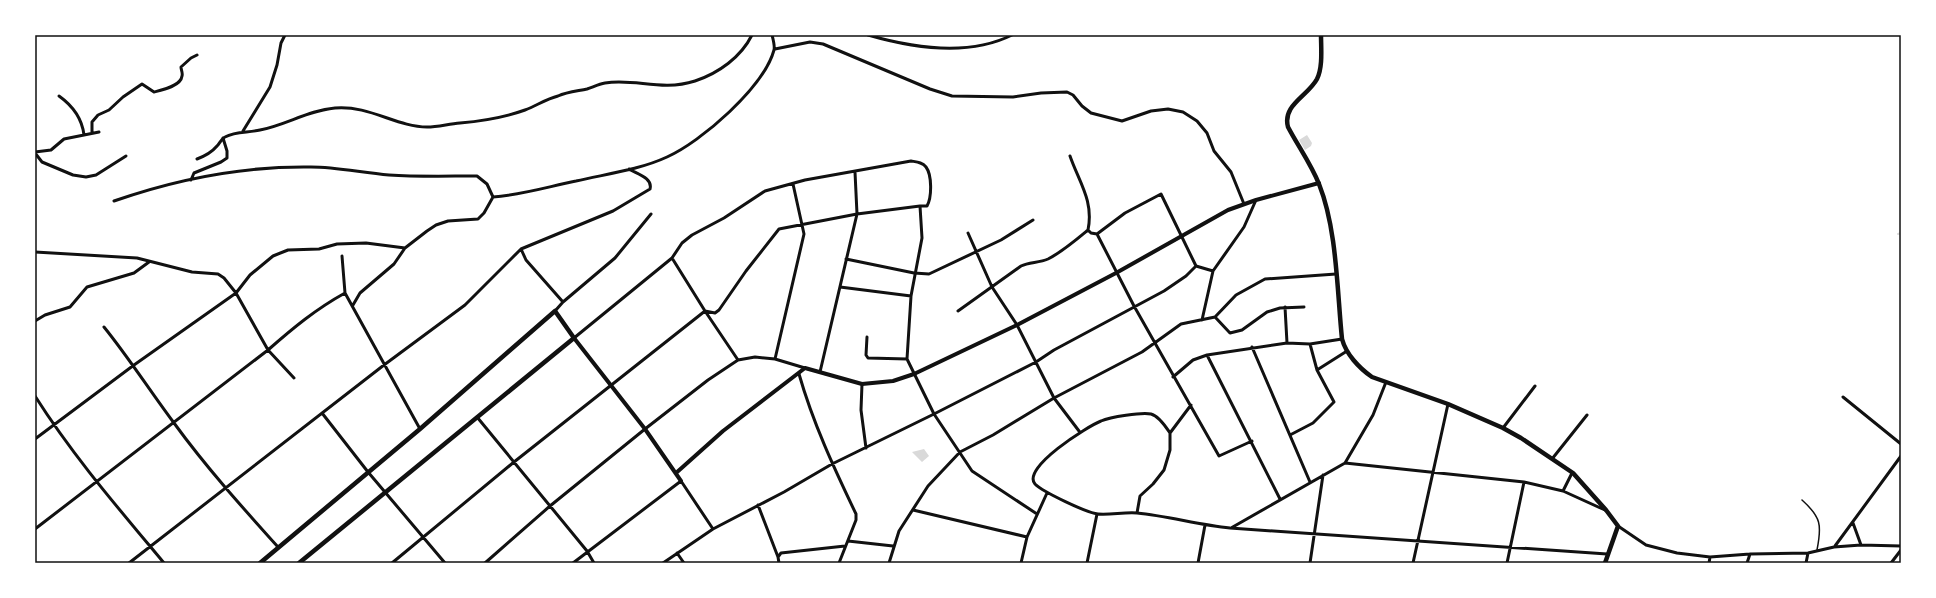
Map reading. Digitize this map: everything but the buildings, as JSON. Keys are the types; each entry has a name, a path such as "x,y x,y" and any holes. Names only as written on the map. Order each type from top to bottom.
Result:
{"main road":[{"path":"1321,35 1318,77 1289,111 1286,121 1319,184 1329,223 1336,274 1342,338 1347,351 1367,373 1386,382 1448,404 1503,428 1572,473 1606,510 1618,526 1605,563"},
{"path":"260,563 420,429 555,311 574,338 299,563"}],"street":[{"path":"243,131 270,87 277,64 281,43 285,35"},
{"path":"197,159 212,152 223,137 243,131 259,130 292,121 313,112 337,108 362,110 410,124 436,127 499,118 524,110 558,96 604,83 630,82 662,86 686,84 704,77 738,57 752,35"},
{"path":"492,197 531,192 629,169 666,158 694,141 744,97 760,77 775,49 772,35"},
{"path":"868,35 923,47 942,48 982,45 1003,40 1012,35"},
{"path":"775,49 810,42 823,44 930,89 952,96 1013,97 1041,93 1067,92 1073,95 1082,106 1091,113 1122,121 1151,111 1168,109 1183,112 1197,121 1207,133 1214,151 1231,172 1244,204"},
{"path":"92,133 92,122 98,115 109,110 123,97 142,84 154,92 176,84 181,80 183,75 181,66 197,55"},
{"path":"58,96 66,101 77,113 83,126 84,135"},
{"path":"100,132 64,139 51,150 35,152 42,162 73,175 86,177 96,175 126,156"},
{"path":"191,180 194,173 227,158 227,151 223,137"},
{"path":"958,311 1026,264 1039,262 1058,254 1088,230 1090,212 1088,200 1078,180 1070,156"},
{"path":"392,563 514,462 611,386 705,311 715,313 719,310 746,271 777,231 857,214 927,206 930,201 930,182 925,166 911,161 805,180 765,190 724,218 692,235 682,243 672,258 574,338 611,386 646,429 713,529"},
{"path":"114,201 151,188 191,180 271,168 311,167 346,169 388,175 477,176 487,184 492,197 484,213 478,219 448,220 436,225 405,248 394,264 360,293 353,305"},
{"path":"130,563 384,365 465,305 521,249 612,211 650,189 649,181 629,169"},
{"path":"820,372 857,214 855,172"},
{"path":"775,359 804,234 793,184"},
{"path":"485,563 550,506 708,380 738,360 755,357 775,359 862,384 893,381 914,374 1017,325 1116,273 1228,210 1256,200 1319,184"},
{"path":"1088,230 1091,233 1097,234 1124,213 1161,194 1180,236 1196,266 1212,271"},
{"path":"1202,320 1212,271 1244,227 1256,200"},
{"path":"920,206 922,238 917,268 914,273 911,296 907,359 934,414 972,472 1037,514"},
{"path":"555,311 563,302 615,258 651,214"},
{"path":"846,259 914,273 929,274 1001,240 1033,220"},
{"path":"968,233 992,287 1017,325 1054,398 1079,432"},
{"path":"1097,234 1116,273 1173,377 1191,405 1219,456 1252,441"},
{"path":"35,439 134,365 236,294 250,276 273,256 288,250 320,249 330,245 349,243 366,243 405,248"},
{"path":"521,249 526,260 563,302"},
{"path":"35,252 137,258 192,272 218,274 224,278 236,294 268,350 294,378"},
{"path":"342,256 345,293 353,305 384,365 420,429"},
{"path":"672,258 738,360"},
{"path":"35,321 45,315 70,307 87,287 134,273 149,262"},
{"path":"663,563 677,552 713,529 784,492 832,464 1036,362 1134,306 1164,291 1186,276 1196,266"},
{"path":"889,563 893,546 899,531 928,486 960,452 993,435 1054,398 1142,352 1181,324 1215,317 1236,295 1265,279 1336,274"},
{"path":"840,287 911,296"},
{"path":"35,529 95,481 174,424 268,350 296,325 322,306 345,293"},
{"path":"1215,317 1230,333 1242,330 1267,312 1285,307 1304,307"},
{"path":"1285,307 1287,343"},
{"path":"104,327 134,365 174,424 226,489 278,547"},
{"path":"867,337 866,355 868,358 907,359"},
{"path":"1173,377 1193,360 1207,355 1252,347 1287,343 1310,344 1342,338"},
{"path":"1290,435 1313,423 1334,402 1317,370 1310,344"},
{"path":"1252,347 1310,482"},
{"path":"1317,370 1347,351"},
{"path":"1207,355 1252,441 1280,499"},
{"path":"676,474 723,431 805,368"},
{"path":"799,374 809,408 832,464 856,514 856,520 838,563"},
{"path":"1230,528 1346,463 1373,415 1386,382"},
{"path":"862,384 861,410 866,448"},
{"path":"1503,428 1535,386"},
{"path":"35,396 54,425 95,481 164,563"},
{"path":"1843,397 1901,444"},
{"path":"1413,563 1448,404"},
{"path":"1170,433 1191,405"},
{"path":"322,413 368,472 445,563"},
{"path":"1137,513 1140,496 1153,484 1164,470 1170,450 1170,433 1163,423 1152,414 1102,420 1079,432 1040,464 1034,472 1034,483 1047,493 1096,514 1137,513 1205,526 1314,535 1607,554"},
{"path":"1552,459 1587,415"},
{"path":"477,417 587,551 594,563"},
{"path":"1834,547 1901,456"},
{"path":"1346,463 1524,482 1563,491 1606,510"},
{"path":"1563,491 1572,473"},
{"path":"1310,563 1323,475"},
{"path":"573,563 681,481"},
{"path":"1507,563 1524,482"},
{"path":"1021,563 1027,537 1047,493"},
{"path":"758,505 778,556 778,563"},
{"path":"913,510 1027,537"},
{"path":"1087,563 1096,514"},
{"path":"1853,523 1861,544"},
{"path":"1198,563 1205,526"},
{"path":"1618,526 1646,545 1677,553 1710,557 1750,554 1808,553 1834,547 1861,544 1901,546"},
{"path":"848,541 893,546"},
{"path":"778,556 781,553 844,546"},
{"path":"1890,563 1901,550"},
{"path":"677,552 684,563"},
{"path":"1806,563 1808,553"},
{"path":"1747,563 1750,554"},
{"path":"1709,563 1710,557"}],"lane":[{"path":"1802,500 1813,510 1819,520 1820,527 1817,550"}],"shaded area":[{"path":"1307,135 1312,143 1311,146 1305,150 1299,140"},
{"path":"924,449 929,456 922,462 912,452"}]}
